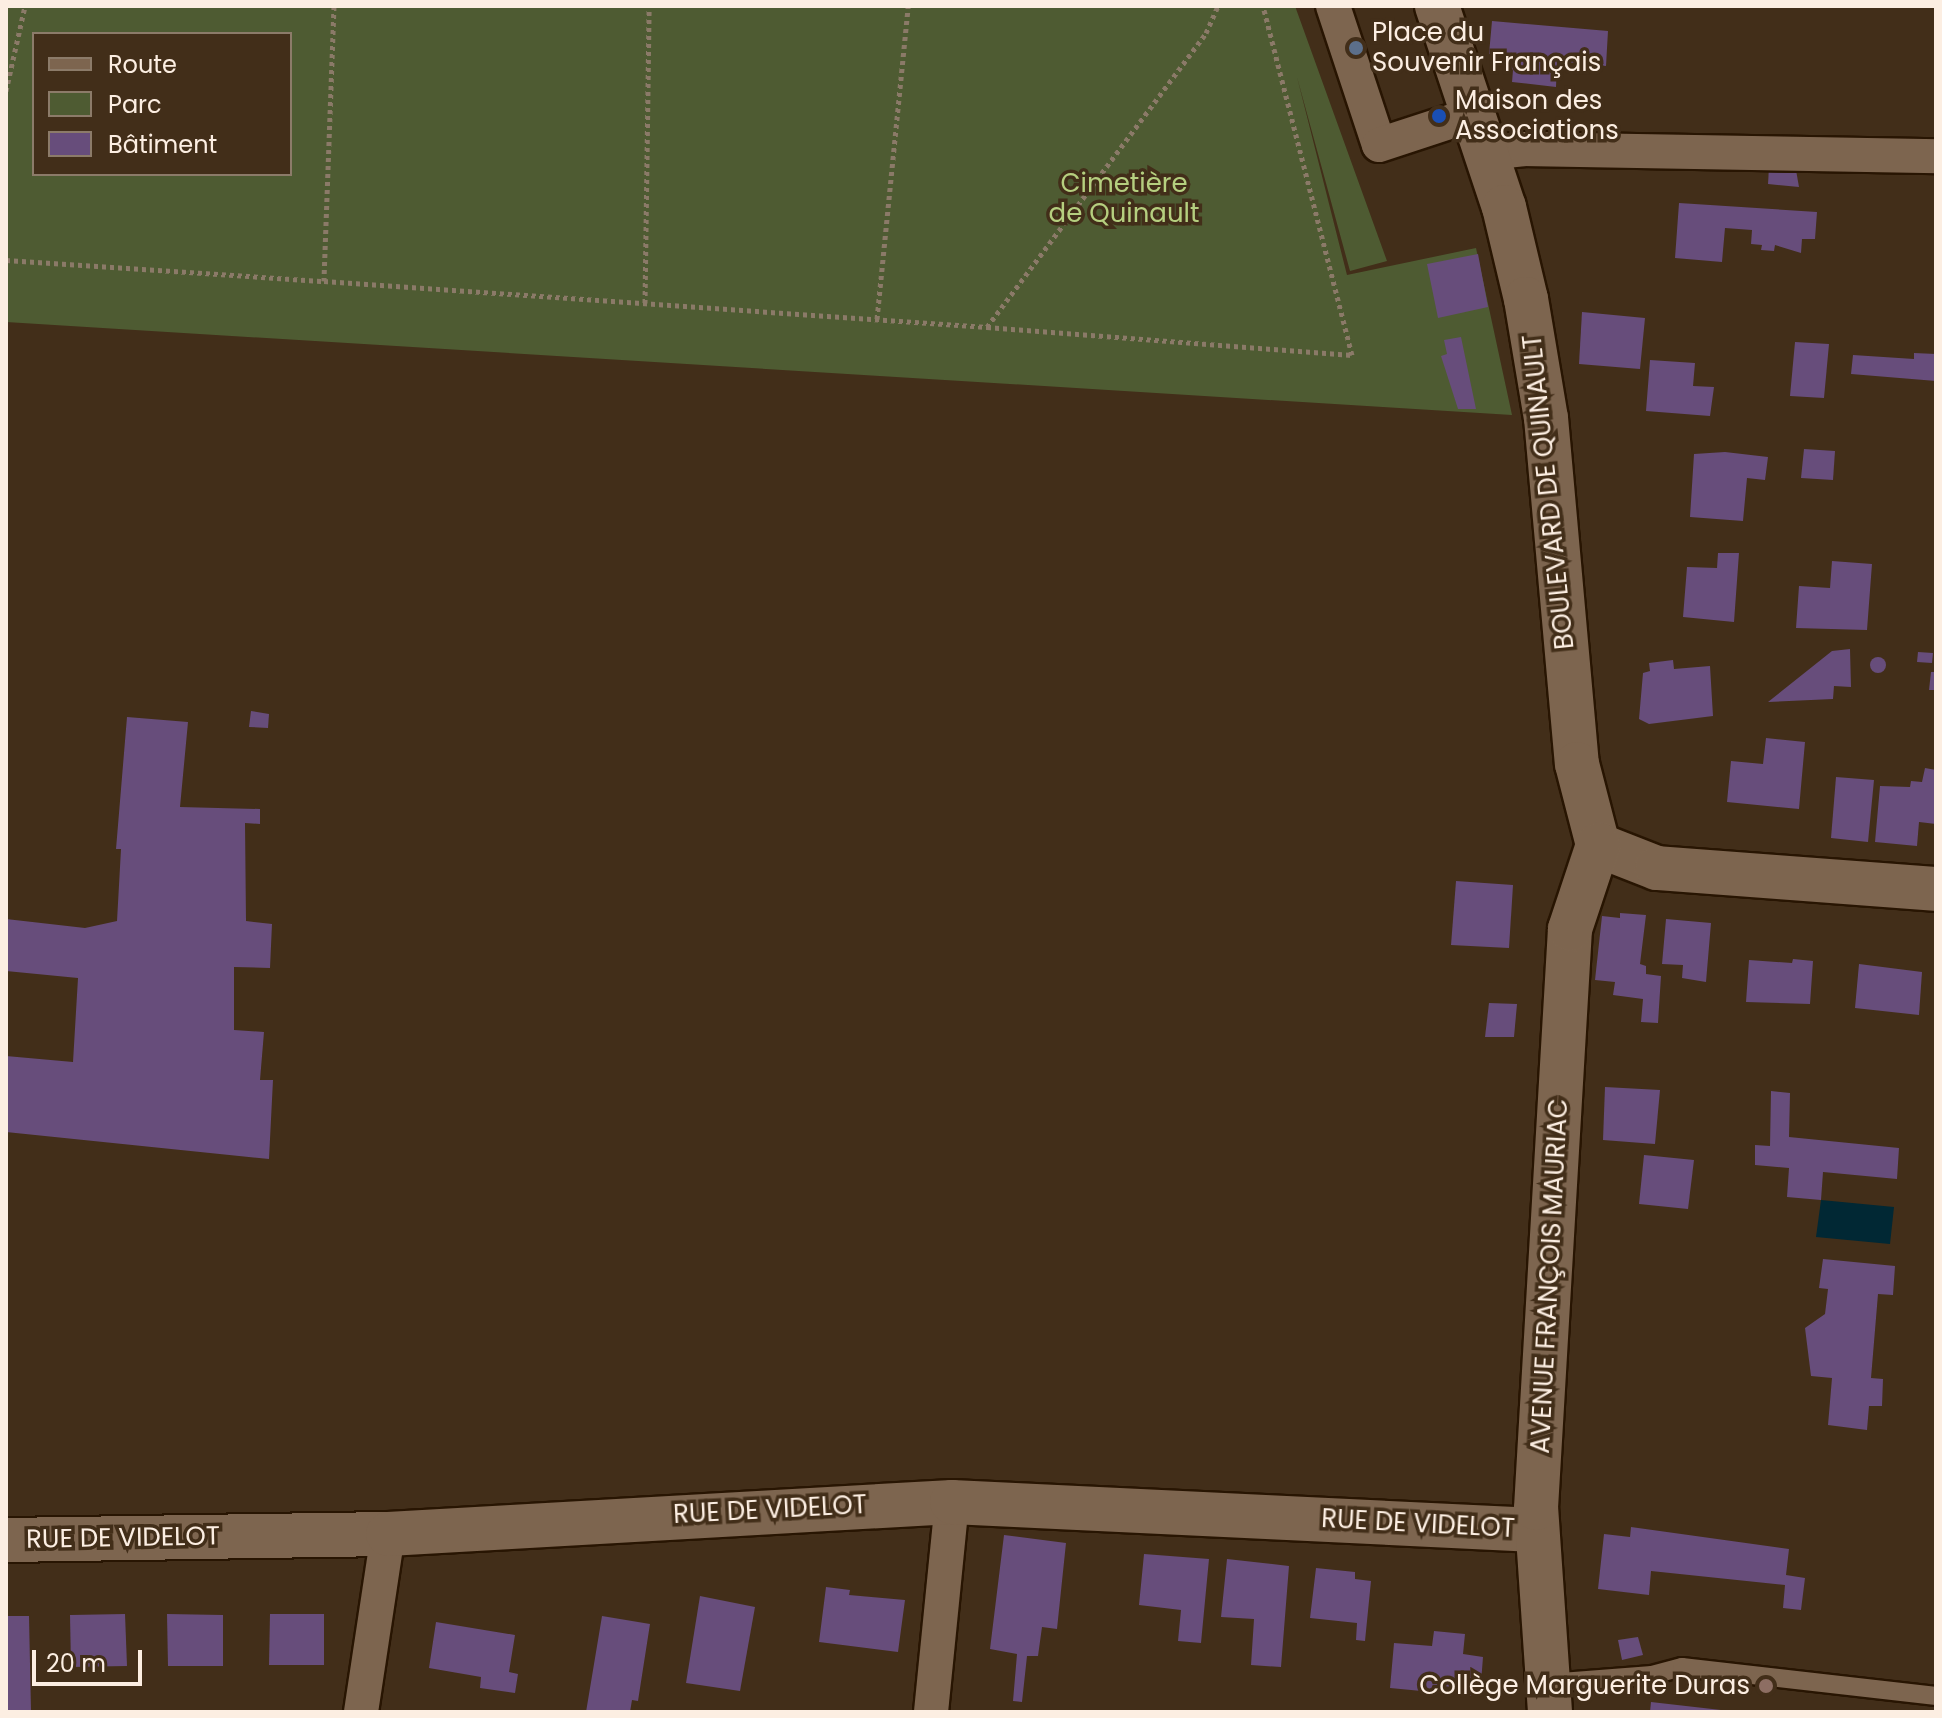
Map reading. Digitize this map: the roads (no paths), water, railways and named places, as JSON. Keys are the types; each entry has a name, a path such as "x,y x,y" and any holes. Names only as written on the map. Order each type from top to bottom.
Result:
{"street":[{"path":"1333,6 1379,145 1481,134 1525,149 1936,156"},
{"name":"BOULEVARD DE QUINAULT","path":"1437,6 1481,134 1526,299 1546,418 1577,764 1598,845"},
{"path":"1598,845 1657,868 1936,889"},
{"name":"AVENUE FRANÇOIS MAURIAC","path":"1559,1697 1540,1583 1535,1530 1570,929 1598,845"},
{"path":"931,1712 952,1502"},
{"name":"RUE DE VIDELOT","path":"6,1540 388,1534 952,1502 1535,1530"},
{"path":"361,1712 388,1534"}],"lane":[{"path":"1559,1697 1682,1667 1936,1696"}],"water":[{"path":"1821,1200 1894,1207 1890,1244 1816,1237"}],"place":[{"name":"Place du Souvenir Français","path":"1356,48"},
{"name":"Maison des Associations","path":"1439,116"},
{"name":"Collège Marguerite Duras","path":"1766,1686"}],"park label":[{"name":"Cimetière de Quinault","path":"1124,199"}]}
